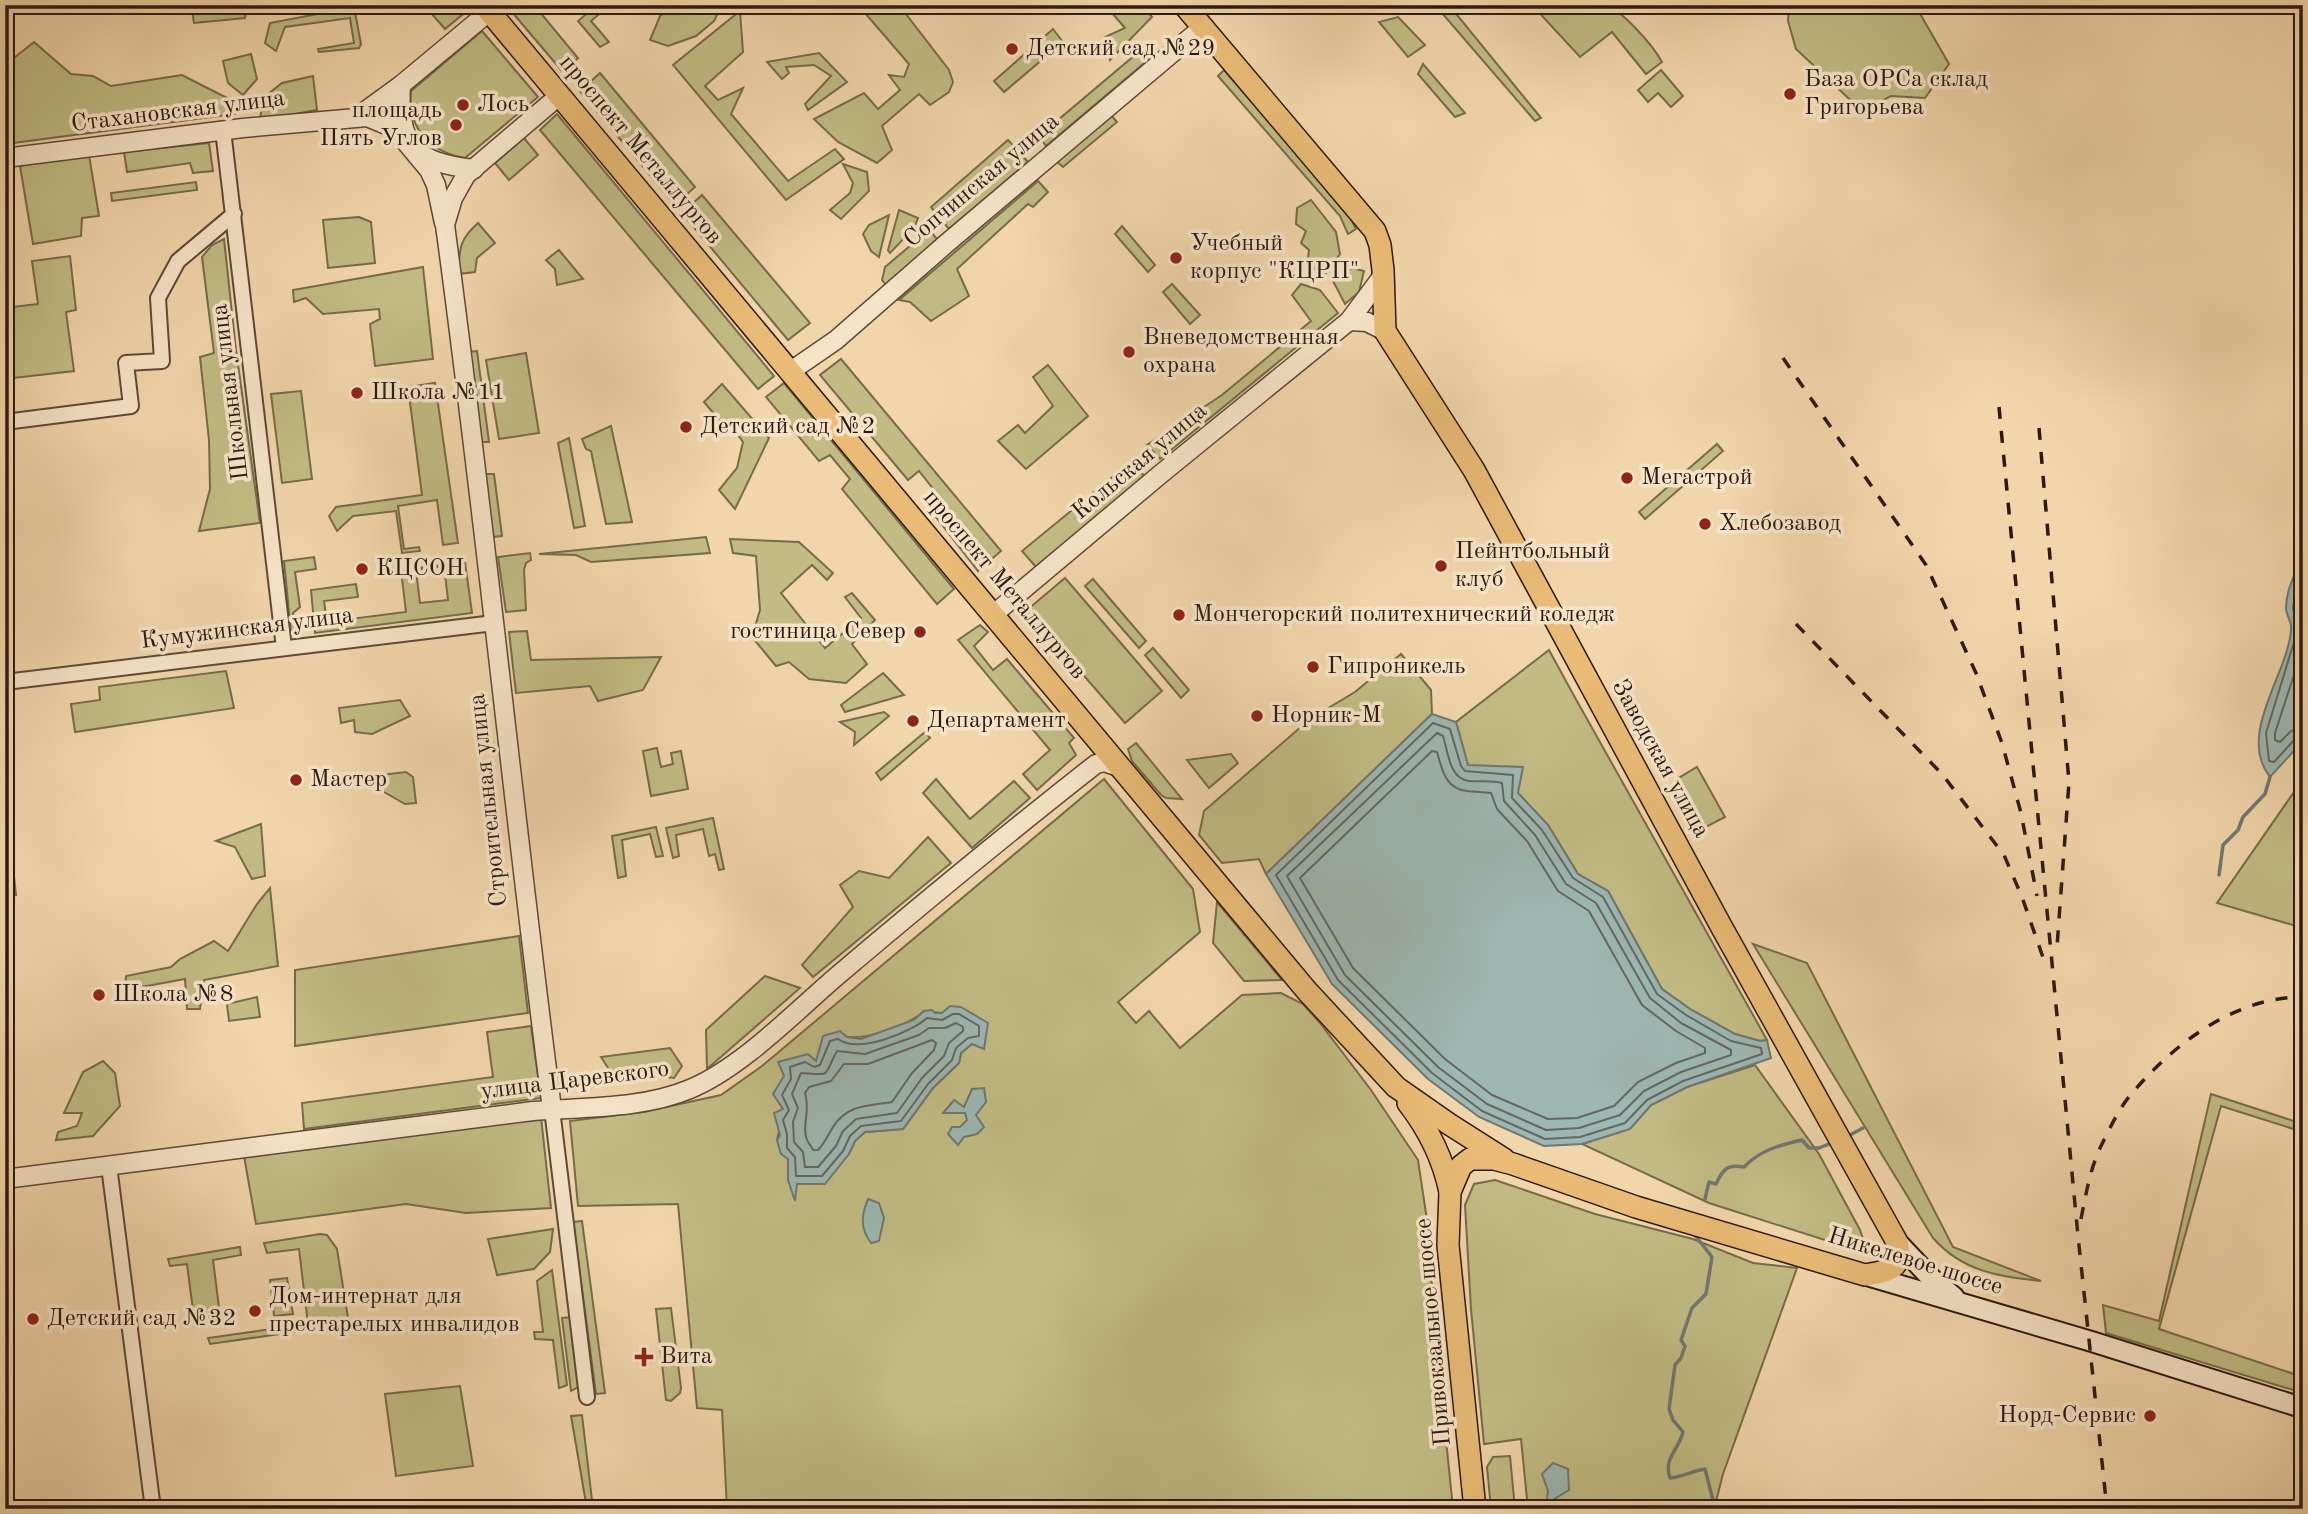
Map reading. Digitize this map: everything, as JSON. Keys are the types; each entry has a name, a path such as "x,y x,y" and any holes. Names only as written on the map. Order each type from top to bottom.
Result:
{"main road":[{"path":"1184,5 1203,27"},
{"name":"проспект Металлургов","path":"487,8 1307,990 1396,1087 1513,1164"},
{"name":"Заводская улица","path":"1203,27 1375,231 1384,274 1385,331 1474,470 1721,926 1897,1242"},
{"path":"1396,1087 1418,1116 1439,1152 1450,1192"},
{"name":"Привокзальное шоссе","path":"1475,1509 1448,1245 1450,1192 1461,1167 1470,1159 1494,1159 1513,1164"},
{"name":"Никелевое шоссе","path":"1513,1164 1636,1207 2090,1341 2303,1408"},
{"path":"1864,1275 1891,1269 1898,1262 1900,1254 1897,1242"},
{"path":"1897,1242 1942,1289 1963,1304"}],"street":[{"path":"357,117 401,85 487,8"},
{"name":"Сопчинская улица","path":"791,371 836,340 937,250 1203,27"},
{"path":"401,85 401,122 412,148 440,162 474,169 560,96"},
{"path":"357,117 386,123 412,148 432,177 445,225"},
{"name":"Стахановская улица","path":"5,158 223,130 357,117"},
{"name":"Школьная улица","path":"223,130 284,649"},
{"name":"Строительная улица","path":"474,169 466,175 453,198 445,225 476,461 514,786 527,923 587,1397"},
{"path":"5,422 131,405 126,363 162,361 158,298 178,261 234,214"},
{"name":"Кольская улица","path":"995,614 1162,473 1349,321 1384,274"},
{"path":"1349,321 1367,323 1385,331"},
{"name":"Кумужинская улица","path":"5,682 494,623"},
{"path":"1096,736 1100,756 1096,764"},
{"path":"1096,764 1104,762 1122,768"},
{"name":"улица Царевского","path":"5,1180 552,1109 587,1109 662,1098 688,1090 710,1080 757,1044 972,862 1096,764"},
{"path":"109,1166 153,1509"}],"shaded area":[{"path":"1587,4 1611,8 1636,29 1662,62 1646,74 1612,32 1580,57 1532,5"},
{"path":"191,5 247,5 245,18 194,23"},
{"path":"424,5 464,5 468,10 445,29"},
{"path":"506,5 534,5 578,58 562,71"},
{"path":"597,5 610,5 591,21 609,42 600,47 578,21"},
{"path":"673,5 722,5 714,21 696,36 668,46 650,40 660,16"},
{"path":"858,5 899,5 949,70 953,82 949,92 930,105 919,94 882,126 892,150 877,163 838,142 814,119 864,93 878,109 900,90 889,75 904,77 909,64"},
{"path":"1105,5 1142,5 1152,17 1110,60 1105,37 1125,28"},
{"path":"1435,5 1449,5 1541,118 1535,121"},
{"path":"1789,5 1915,5 1949,64 1925,98 1891,96 1862,111 1796,49 1788,21"},
{"path":"354,7 361,44 359,48 319,52 318,49 354,43 350,18 285,27 276,51 265,43 270,23"},
{"path":"740,11 743,52 705,86 718,100 743,88 731,114 788,181 835,149 844,159 786,200 673,65"},
{"path":"1398,17 1425,45 1408,57 1379,22"},
{"path":"1053,29 1063,42 1004,92 994,81"},
{"path":"482,31 538,97 465,158 441,150 423,136 413,116 411,91"},
{"path":"34,42 71,74 93,76 111,86 182,75 233,101 235,114 5,144 5,65"},
{"path":"1147,45 1155,54 1046,146 1039,136"},
{"path":"819,53 847,82 808,110 805,104 831,76 814,65 786,67 789,73 782,79 767,62"},
{"path":"251,54 257,79 243,95 228,83 223,61"},
{"path":"1423,64 1465,113 1455,117 1418,74"},
{"path":"1224,70 1347,211 1356,229 1348,234 1340,216 1218,76"},
{"path":"1661,70 1683,96 1671,107 1658,93 1648,102 1638,90"},
{"path":"600,73 695,187 675,205 580,91"},
{"path":"313,76 317,110 260,120 263,98 282,83"},
{"path":"557,114 774,376 758,389 540,130"},
{"path":"1111,115 1117,122 1063,167 1056,161"},
{"path":"524,138 538,155 509,180 495,163"},
{"path":"1008,140 1028,162 949,229 931,207"},
{"path":"209,143 213,171 193,173 190,163 127,172 124,152"},
{"path":"89,155 99,216 82,218 81,236 33,244 20,166"},
{"path":"843,164 867,172 869,191 841,219 830,210 850,193 853,183"},
{"path":"1038,181 1048,192 1033,207 1028,204 957,269 969,296 931,321 910,302 899,300"},
{"path":"196,182 197,190 112,201 111,193"},
{"path":"702,195 810,323 788,340 682,213"},
{"path":"1311,200 1336,232 1340,254 1326,273 1307,266 1309,250 1301,243 1306,231 1296,224 1297,208"},
{"path":"899,210 918,218 914,228 890,253 888,250"},
{"path":"889,215 879,257 871,251 863,234 869,225"},
{"path":"359,217 371,222 375,263 328,268 323,220"},
{"path":"478,223 495,243 477,258 475,272 458,274 461,246"},
{"path":"1122,226 1155,265 1148,272 1115,234"},
{"path":"929,230 938,240 886,285 882,280 885,267"},
{"path":"224,239 260,523 199,531 210,489 209,440 200,357 214,353 202,257 212,245"},
{"path":"559,250 583,279 557,285 555,269 546,260"},
{"path":"70,256 76,310 66,312 74,371 5,379 5,308 38,304 32,261"},
{"path":"423,267 433,359 375,366 370,324 380,319 379,309 323,314 306,298 294,302 293,290"},
{"path":"1352,268 1364,271 1359,292 1345,304 1333,281"},
{"path":"1172,284 1200,315 1190,324 1163,292"},
{"path":"1301,284 1320,290 1338,313 1160,459 1147,445 1222,395 1311,321 1292,295"},
{"path":"477,351 489,442 481,442 468,352"},
{"path":"526,353 539,433 499,439 486,360"},
{"path":"841,359 1001,551 978,571 936,517 945,504 919,471 908,480 820,375"},
{"path":"1048,365 1088,416 1026,469 998,441 1018,425 1025,433 1053,406 1033,377"},
{"path":"435,383 458,543 443,545 437,500 398,506 404,549 419,547 420,551 402,553 396,511 353,516 337,531 329,516 336,507 422,495 408,387"},
{"path":"784,383 954,589 937,604 842,489 850,479 830,455 819,461 766,397"},
{"path":"722,384 769,438 735,509 719,490 737,468 743,442 734,430 730,433 704,402"},
{"path":"301,391 312,479 282,483 271,394"},
{"path":"611,426 632,522 606,524 591,451 586,449 582,439"},
{"path":"569,438 585,526 574,528 558,443"},
{"path":"1717,444 1723,451 1645,519 1639,512"},
{"path":"1132,461 1145,477 1036,567 1022,551"},
{"path":"485,474 494,474 502,536 493,537"},
{"path":"706,537 710,553 591,562 576,555 539,554"},
{"path":"730,539 799,542 833,573 827,580 812,565 781,593 825,648 861,618 845,597 852,593 875,620 852,644 867,664 846,683 809,679 789,662 776,666 752,637 760,610 756,556 733,553"},
{"path":"530,553 531,560 526,563 524,570 526,610 506,612 498,557"},
{"path":"314,557 316,569 295,572 300,607 293,613 296,633 291,633 284,561"},
{"path":"465,562 472,613 315,633 311,590 356,584 358,597 324,601 327,622 406,612 401,570","holes":["444,566 448,600 420,603 416,570"]},
{"path":"1065,578 1162,691 1125,723 1027,610"},
{"path":"1093,579 1146,641 1139,648 1085,586"},
{"path":"980,625 988,632 974,646 993,670 1007,659 1074,738 1069,743 1076,755 1037,790 1023,774 1050,750 958,640"},
{"path":"527,631 531,660 661,657 643,690 598,701 590,686 516,693 509,632"},
{"path":"1153,648 1189,690 1181,698 1145,655"},
{"path":"1549,650 1767,1040 1760,1041 1735,1034 1690,1009 1662,989 1608,891 1578,874 1548,825 1518,793 1468,765 1456,722"},
{"path":"1401,654 1431,690 1432,714 1266,874 1259,859 1222,863 1199,835 1204,811 1310,719 1355,692"},
{"path":"226,671 234,708 75,732 71,704 100,700 99,687"},
{"path":"883,673 904,695 845,712 841,705"},
{"path":"400,700 410,716 372,734 355,732 354,720 341,723 339,708"},
{"path":"884,712 889,716 854,745 855,732 840,722"},
{"path":"925,732 930,738 881,780 876,773"},
{"path":"1136,743 1182,799 1161,795 1132,761 1128,749"},
{"path":"657,748 661,767 673,764 671,753 681,751 688,789 651,796 643,751"},
{"path":"1231,754 1238,763 1209,788 1187,760"},
{"path":"1697,767 1725,817 1702,829 1677,779"},
{"path":"406,772 413,777 416,803 405,804 365,781 365,777"},
{"path":"936,779 970,819 1014,781 1030,798 972,848 923,793"},
{"path":"1104,779 1193,889 1200,932 1118,1002 1136,1023 1149,1011 1180,1048 1242,995 1281,993 1303,1004 1371,1090 1418,1160 1427,1220 1453,1509 727,1509 722,1410 697,1408 678,1204 578,1206 570,1121 643,1112 721,1095 762,1066","holes":["924,1011 942,1013 984,1048 972,1044 961,1053 959,1063 933,1088 903,1129 865,1132 855,1141 849,1154 797,1184 788,1180 788,1158 777,1140 784,1109 784,1076 816,1061 847,1037 866,1036 888,1030 908,1022"]},
{"path":"2303,779 2303,928 2217,903"},
{"path":"5,790 16,895 5,896"},
{"path":"713,818 724,869 719,870 715,854 709,856 703,829 676,835 679,856 673,858 666,828"},
{"path":"261,824 265,876 252,879 235,847 216,841"},
{"path":"656,827 663,856 656,857 650,834 622,840 626,876 618,878 612,836"},
{"path":"928,837 951,863 813,977 802,965 853,907 840,885 859,871 889,878"},
{"path":"270,888 278,966 204,980 200,1009 187,1009 185,979 125,990 126,976 171,967 180,959 214,941 228,951"},
{"path":"1217,902 1282,980 1244,981 1213,943"},
{"path":"519,936 528,1013 295,1046 295,970"},
{"path":"1753,944 1807,963 1953,1247 2041,1281 1996,1274 1969,1265 1944,1249 1933,1238"},
{"path":"765,976 800,988 707,1069 706,1030"},
{"path":"257,997 260,1017 229,1021 227,1004"},
{"path":"531,1026 541,1098 304,1129 302,1103 493,1077 487,1032"},
{"path":"670,1048 682,1066 674,1078 658,1076 641,1066 610,1071 601,1057"},
{"path":"103,1061 115,1073 120,1106 93,1136 56,1140 58,1132 77,1126 82,1113 64,1113 83,1072"},
{"path":"1755,1065 1819,1154 1860,1230 1864,1242 1861,1247 1853,1249 1709,1203 1582,1144 1630,1129 1651,1105 1687,1087"},
{"path":"2211,1094 2303,1124 2303,1132 2221,1106 2159,1329 2303,1377 2303,1393 2106,1333 2103,1305 2159,1321"},
{"path":"541,1117 551,1208 466,1213 406,1204 256,1224 244,1156"},
{"path":"1495,1180 1595,1214 1693,1239 1753,1263 1797,1268 1723,1474 1714,1509 1528,1509 1521,1439 1484,1444 1471,1309 1465,1205 1474,1184"},
{"path":"582,1221 605,1393 596,1394 573,1222"},
{"path":"553,1229 550,1252 534,1269 497,1275 488,1239"},
{"path":"327,1235 337,1249 349,1324 210,1344 208,1338 308,1324 299,1249 267,1253 264,1243"},
{"path":"240,1247 241,1255 213,1260 220,1315 194,1318 187,1264 170,1266 168,1259"},
{"path":"552,1270 567,1385 559,1388 553,1340 535,1339 534,1332 543,1332 537,1281"},
{"path":"287,1278 293,1314 274,1316 270,1280"},
{"path":"671,1308 681,1388 680,1393 671,1401 666,1400 656,1309"},
{"path":"572,1317 580,1386 571,1391 562,1318"},
{"path":"460,1386 473,1466 396,1476 385,1394"},
{"path":"582,1415 593,1509 587,1509 571,1416"},
{"path":"1510,1456 1515,1509 1491,1509 1487,1467 1493,1457"}],"water":[{"path":"2303,552 2303,741 2270,777 2261,760 2261,723 2288,646 2291,626 2286,611 2287,600"},
{"path":"1432,714 1456,722 1468,765 1523,767 1518,793 1548,825 1578,874 1608,891 1662,989 1690,1009 1735,1034 1760,1041 1767,1040 1771,1058 1687,1087 1651,1105 1630,1129 1582,1144 1544,1146 1479,1117 1428,1079 1332,984 1266,874"},
{"path":"950,1006 961,1007 988,1023 984,1049 972,1044 961,1053 959,1063 933,1088 903,1129 865,1132 855,1141 849,1154 825,1184 797,1184 795,1201 788,1180 788,1159 781,1154 777,1140 780,1135 774,1113 783,1109 773,1094 784,1076 778,1062 808,1054 816,1061 823,1036 840,1031 847,1037 861,1039 914,1020 924,1011 942,1013"},
{"path":"984,1088 986,1102 976,1115 984,1127 977,1134 964,1137 958,1145 948,1134 952,1127 960,1127 967,1120 965,1113 943,1113 954,1100 964,1107 972,1089"},
{"path":"868,1199 879,1203 884,1218 879,1241 871,1243 863,1222"},
{"path":"1553,1463 1568,1469 1569,1490 1551,1501 1547,1499 1548,1491 1542,1474"}],"waterway":[{"path":"2219,875 2223,845 2238,830 2243,817 2265,794 2270,777"},
{"path":"1848,1136 1863,1128"},
{"path":"1705,1199 1709,1182 1716,1184 1723,1171 1730,1167 1744,1167 1764,1152 1802,1140 1809,1148 1819,1148 1834,1142"},
{"path":"1694,1234 1712,1257 1706,1294 1692,1308 1681,1340 1685,1346 1675,1365 1669,1409 1673,1420 1683,1432 1670,1459 1668,1471 1670,1478 1705,1469 1714,1504 1721,1509"}],"railway":[{"path":"1783,358 1926,565 1976,673 2002,743 2021,813 2037,896"},
{"path":"1999,407 2078,1236 2107,1509"},
{"path":"2039,428 2069,782 2057,947"},
{"path":"1796,624 1942,774 2004,855 2046,966"},
{"path":"2081,1219 2091,1173 2101,1146 2124,1103 2151,1073 2188,1040 2231,1014 2278,999 2303,997"}],"place":[{"name":"Детский сад №29","path":"1012,49"},
{"name":"База ОРСа склад Григорьева","path":"1790,94"},
{"name":"Лось","path":"463,105"},
{"name":"площадь Пять Углов","path":"456,125"},
{"name":"Учебный корпус \"КЦРП\"","path":"1176,258"},
{"name":"Вневедомственная охрана","path":"1129,352"},
{"name":"Школа №11","path":"357,393"},
{"name":"Детский сад №2","path":"686,427"},
{"name":"Мегастрой","path":"1627,478"},
{"name":"Хлебозавод","path":"1705,524"},
{"name":"Пейнтбольный клуб","path":"1441,566"},
{"name":"КЦСОН","path":"362,569"},
{"name":"Мончегорский политехнический коледж","path":"1179,615"},
{"name":"гостиница Север","path":"920,632"},
{"name":"Гипроникель","path":"1313,667"},
{"name":"Норник-М","path":"1257,716"},
{"name":"Департамент","path":"913,721"},
{"name":"Мастер","path":"296,780"},
{"name":"Школа №8","path":"99,995"},
{"name":"Дом-интернат для престарелых инвалидов","path":"255,1311"},
{"name":"Детский сад №32","path":"33,1319"},
{"name":"Вита","path":"644,1357"},
{"name":"Норд-Сервис","path":"2150,1416"}]}
